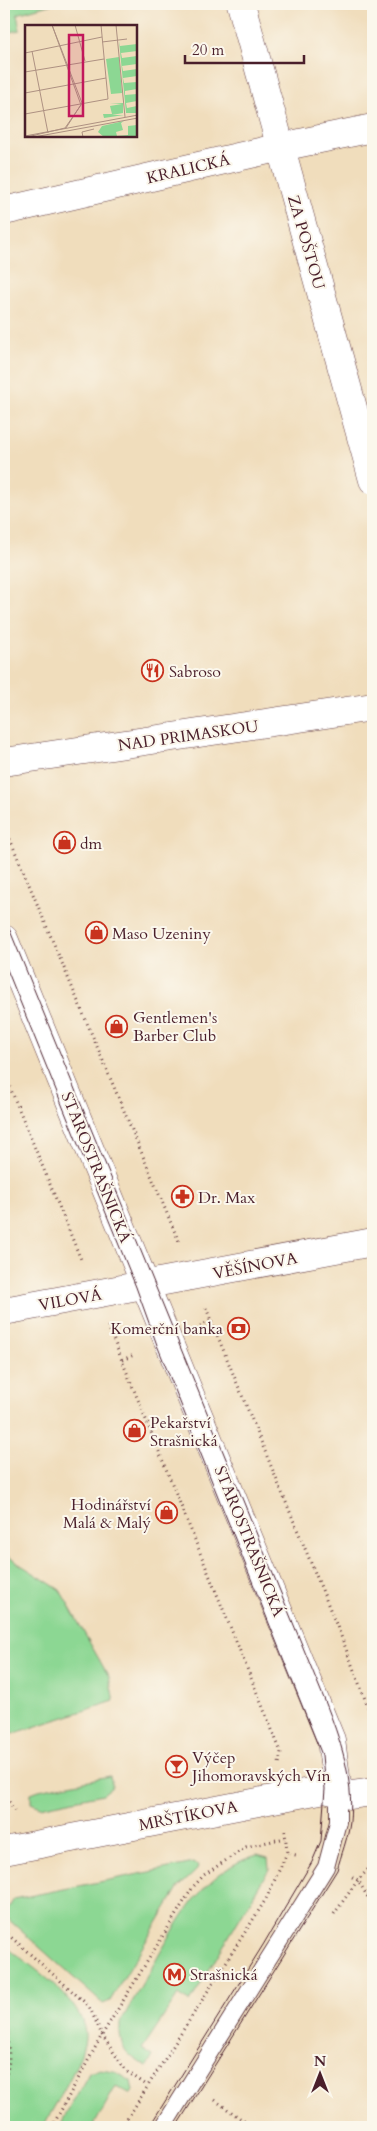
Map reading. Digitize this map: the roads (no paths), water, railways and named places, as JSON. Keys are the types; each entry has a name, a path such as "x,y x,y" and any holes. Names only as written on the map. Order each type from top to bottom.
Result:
{"street":[{"name":"ZA POŠTOU","path":"241,4 373,480"},
{"name":"KRALICKÁ","path":"4,211 281,147 373,128"},
{"name":"NAD PRIMASKOU","path":"4,762 373,708"},
{"name":"STAROSTRAŠNICKÁ","path":"4,939 141,1286 331,1740 338,1792"},
{"name":"VĚŠÍNOVA","path":"141,1286 373,1242"},
{"name":"VILOVÁ","path":"4,1311 141,1286"},
{"name":"MRŠTÍKOVA","path":"4,1851 281,1797 325,1790 351,1795 373,1792"}],"lane":[{"name":"STAROSTRAŠNICKÁ","path":"163,2127 326,1866 338,1822 338,1792"}],"tram line":[{"path":"4,916 325,1701 341,1745 348,1775 351,1805 350,1821 337,1870 176,2127"},
{"path":"4,962 136,1287 157,1345 322,1755 325,1789 321,1841 312,1862 263,1945 149,2127"}],"place":[{"name":"Sabroso","path":"153,671"},
{"name":"dm","path":"64,843"},
{"name":"Maso Uzeniny","path":"96,933"},
{"name":"Gentlemen's Barber Club","path":"117,1026"},
{"name":"Dr. Max","path":"182,1197"},
{"name":"Komerční banka","path":"239,1328"},
{"name":"Pekařství Strašnická","path":"134,1431"},
{"name":"Hodinářství Malá & Malý","path":"167,1513"},
{"name":"Výčep Jihomoravských Vín","path":"176,1766"},
{"name":"Strašnická","path":"174,1974"}]}
